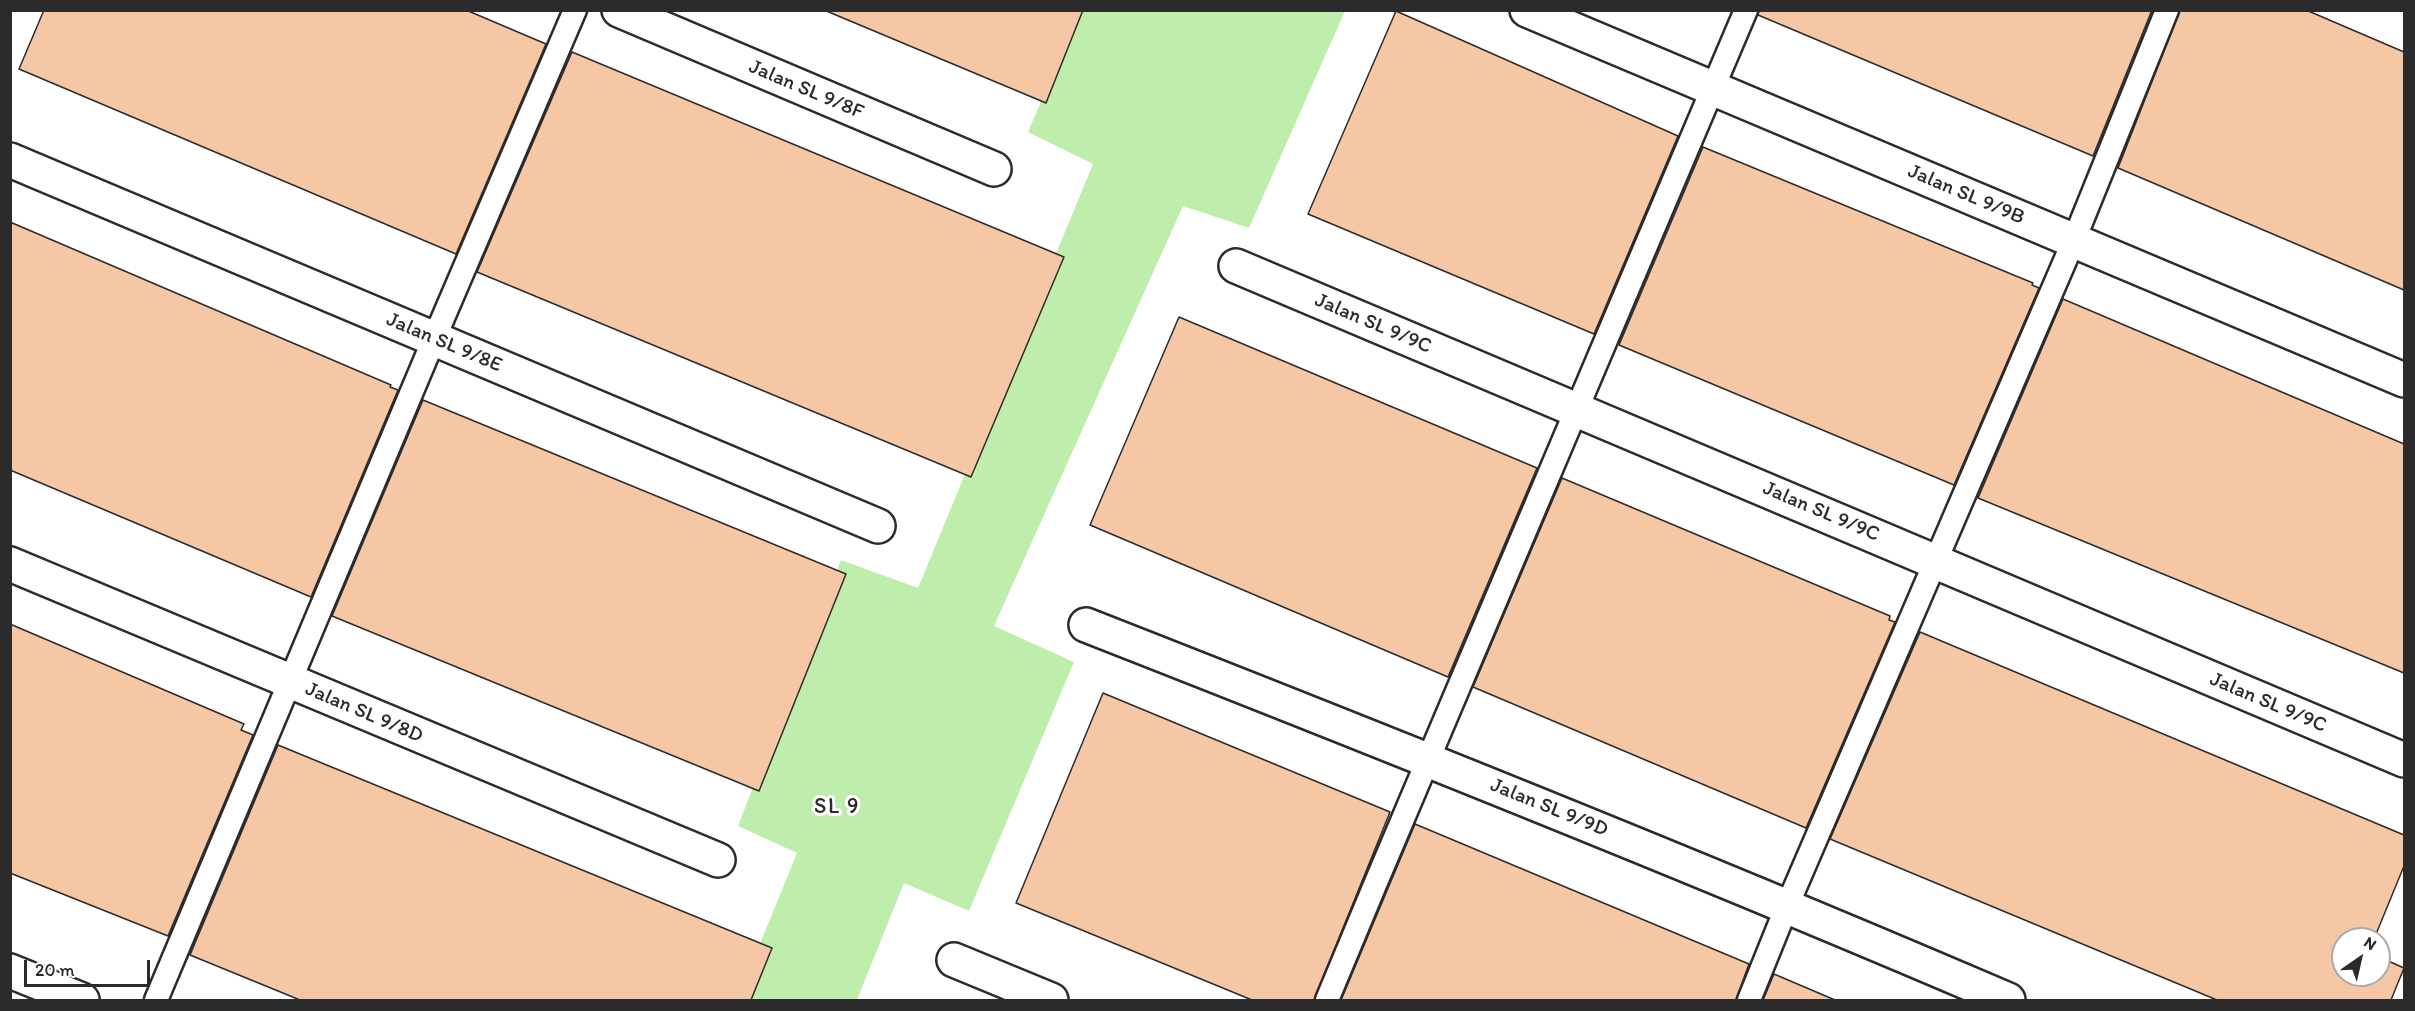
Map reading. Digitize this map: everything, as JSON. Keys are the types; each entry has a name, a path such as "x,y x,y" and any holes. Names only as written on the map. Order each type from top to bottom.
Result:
{"street":[{"name":"Jalan SL 9/8F","path":"619,10 993,169"},
{"name":"Jalan SL 9/9B","path":"1527,10 2404,380"},
{"name":"Jalan SL 9/8E","path":"10,160 878,526"},
{"name":"Jalan SL 9/9C","path":"1236,266 2404,760"},
{"name":"Jalan SL 9/8D","path":"10,564 718,860"},
{"name":"Jalan SL 9/9D","path":"1086,625 1427,759 1787,906 2008,1000"},
{"path":"954,960 1051,1000"},
{"path":"10,971 82,1000"}],"lane":[{"path":"156,1000 575,10"},
{"path":"1327,1000 1427,759 1578,410 1746,10"},
{"path":"1749,1000 1787,906 2074,240 2168,10"}],"green space":[{"path":"1080,11 1345,11 1249,228 1183,206 994,626 1074,662 969,911 904,883 857,1000 737,1000 797,853 738,826 841,560 918,588 1093,164 1028,132"}],"building":[{"path":"44,10 466,10 546,44 456,254 19,69"},
{"path":"824,10 1083,10 1046,103"},
{"path":"1759,10 2152,10 2093,156 1758,15"},
{"path":"2180,10 2306,10 2404,52 2404,290 2118,168"},
{"path":"1396,11 1678,136 1594,334 1308,214"},
{"path":"572,52 1064,257 971,477 477,272"},
{"path":"1703,147 2033,283 2032,285 2039,288 1954,485 1619,345"},
{"path":"10,222 391,385 390,387 398,390 311,597 10,470"},
{"path":"2063,299 2404,444 2404,673 1978,498"},
{"path":"1179,317 1537,468 1448,677 1090,525"},
{"path":"423,400 846,574 759,791 332,616"},
{"path":"1562,478 1890,616 1889,620 1895,622 1806,828 1473,687"},
{"path":"10,624 244,724 241,730 253,735 168,936 10,873"},
{"path":"1920,632 2404,835 2404,866 2379,927 2331,927 2331,987 2391,987 2391,962 2404,968 2391,1000 2217,1000 1830,839"},
{"path":"1103,693 1390,812 1314,1000 1252,1000 1016,903"},
{"path":"278,745 772,948 751,1000 300,1000 190,955"},
{"path":"1415,824 1749,964 1736,1000 1341,1000"},
{"path":"1774,974 1835,1000 1763,1000"}],"district":[{"name":"SL 9","path":"837,807"}]}
